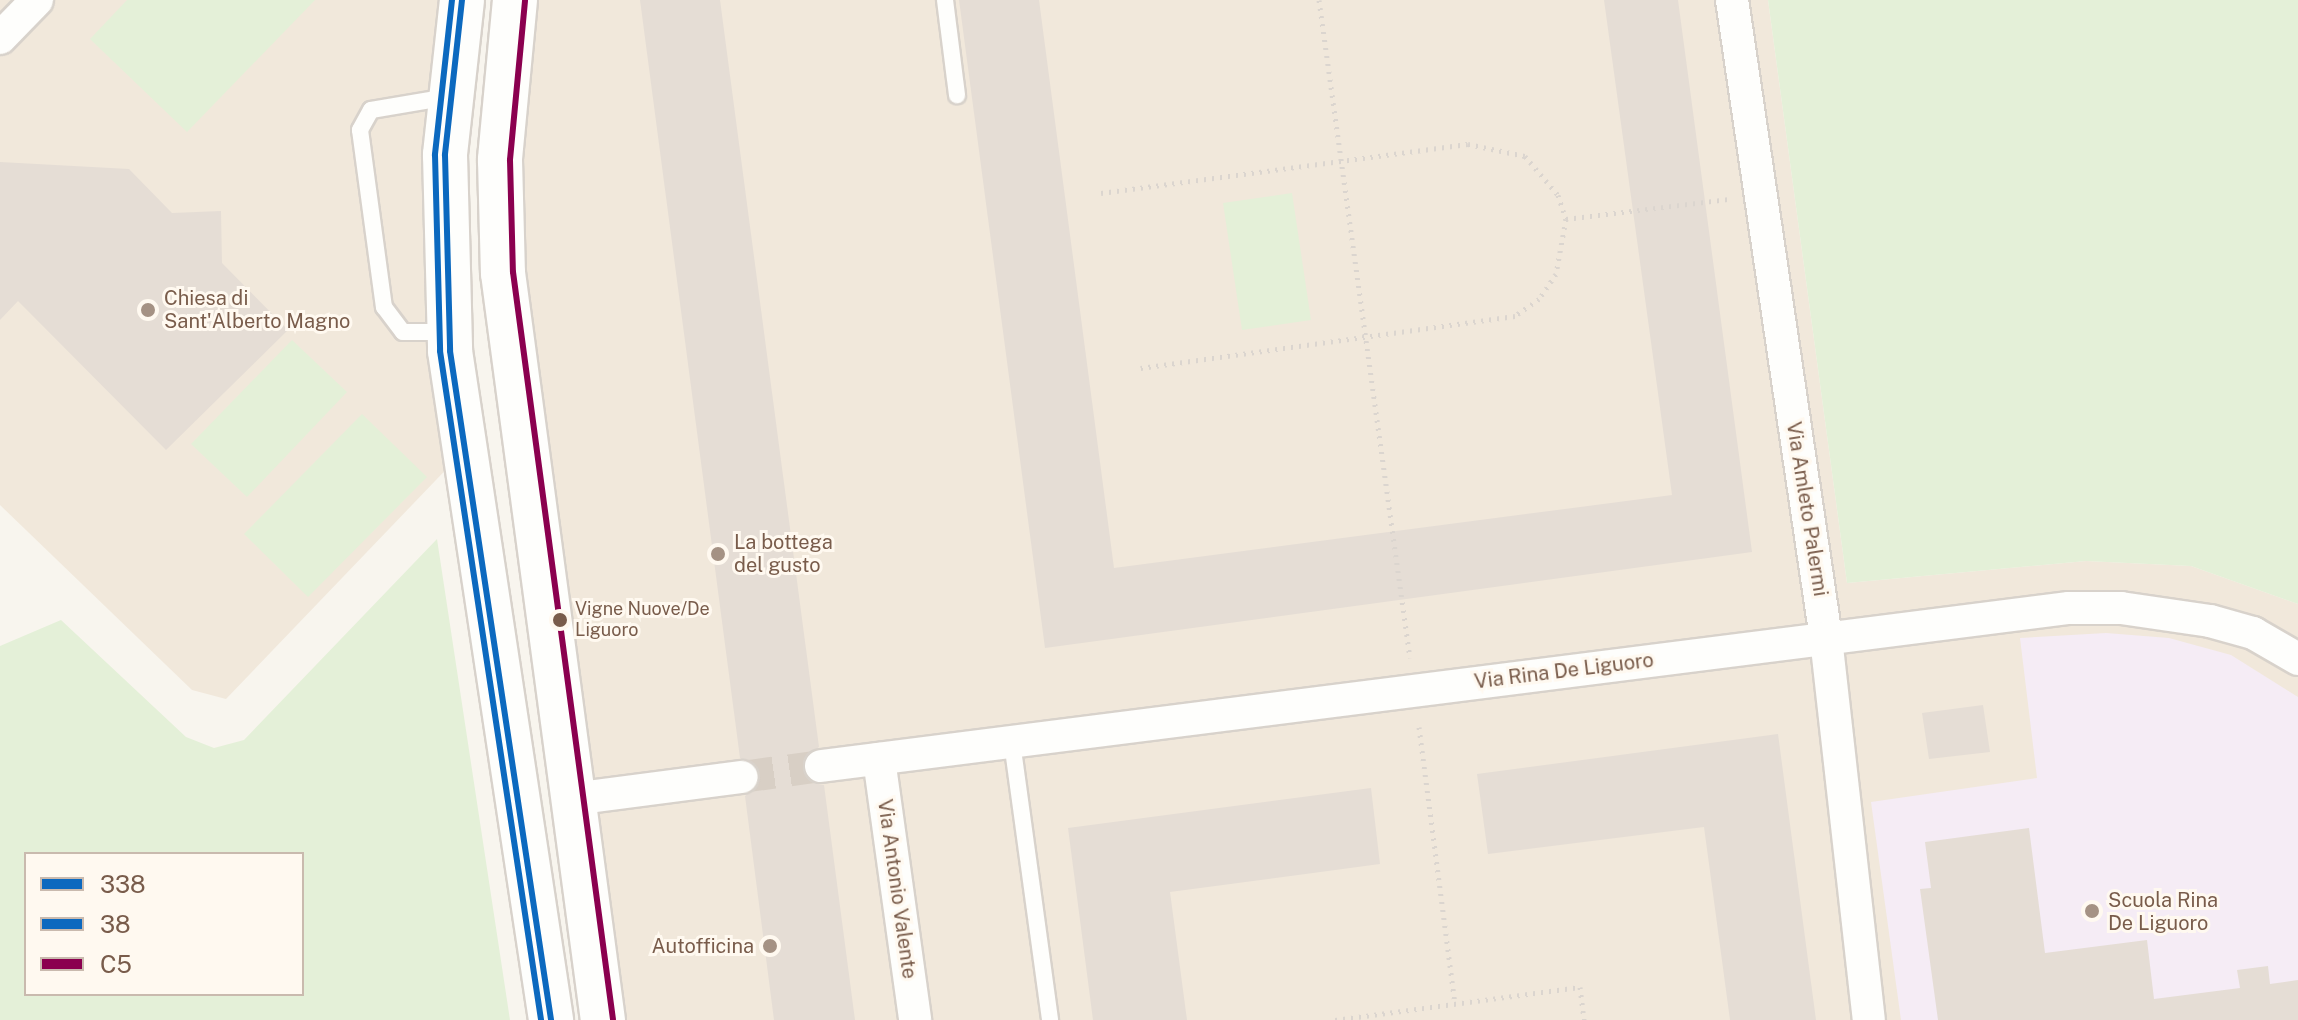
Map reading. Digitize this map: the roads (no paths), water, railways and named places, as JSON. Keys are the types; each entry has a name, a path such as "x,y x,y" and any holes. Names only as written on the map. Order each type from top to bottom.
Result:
{"main road":[{"path":"462,0 449,97 444,201 449,332 551,1020"},
{"path":"515,0 500,160 503,273 603,1020"}],"street":[{"path":"0,38 37,0"},
{"name":"Via Amleto Palermi","path":"1732,0 1826,638 1869,1020"},
{"name":"Via Rina De Liguoro","path":"821,766 1965,618 2121,608 2253,633 2298,659"},
{"name":"Via Antonio Valente","path":"879,759 915,1020"},
{"path":"572,799 742,777"}],"lane":[{"path":"945,0 957,95"},
{"path":"449,97 371,110 360,130 384,307 403,332 449,332"},
{"path":"1012,742 1050,1020"}],"tunnel":[{"path":"742,777 821,766"}],"place":[{"name":"Chiesa di Sant'Alberto Magno","path":"148,310"},
{"name":"La bottega del gusto","path":"718,554"},
{"name":"Vigne Nuove/De Liguoro","path":"560,620"},
{"name":"Scuola Rina De Liguoro","path":"2092,911"},
{"name":"Autofficina","path":"770,946"}]}
